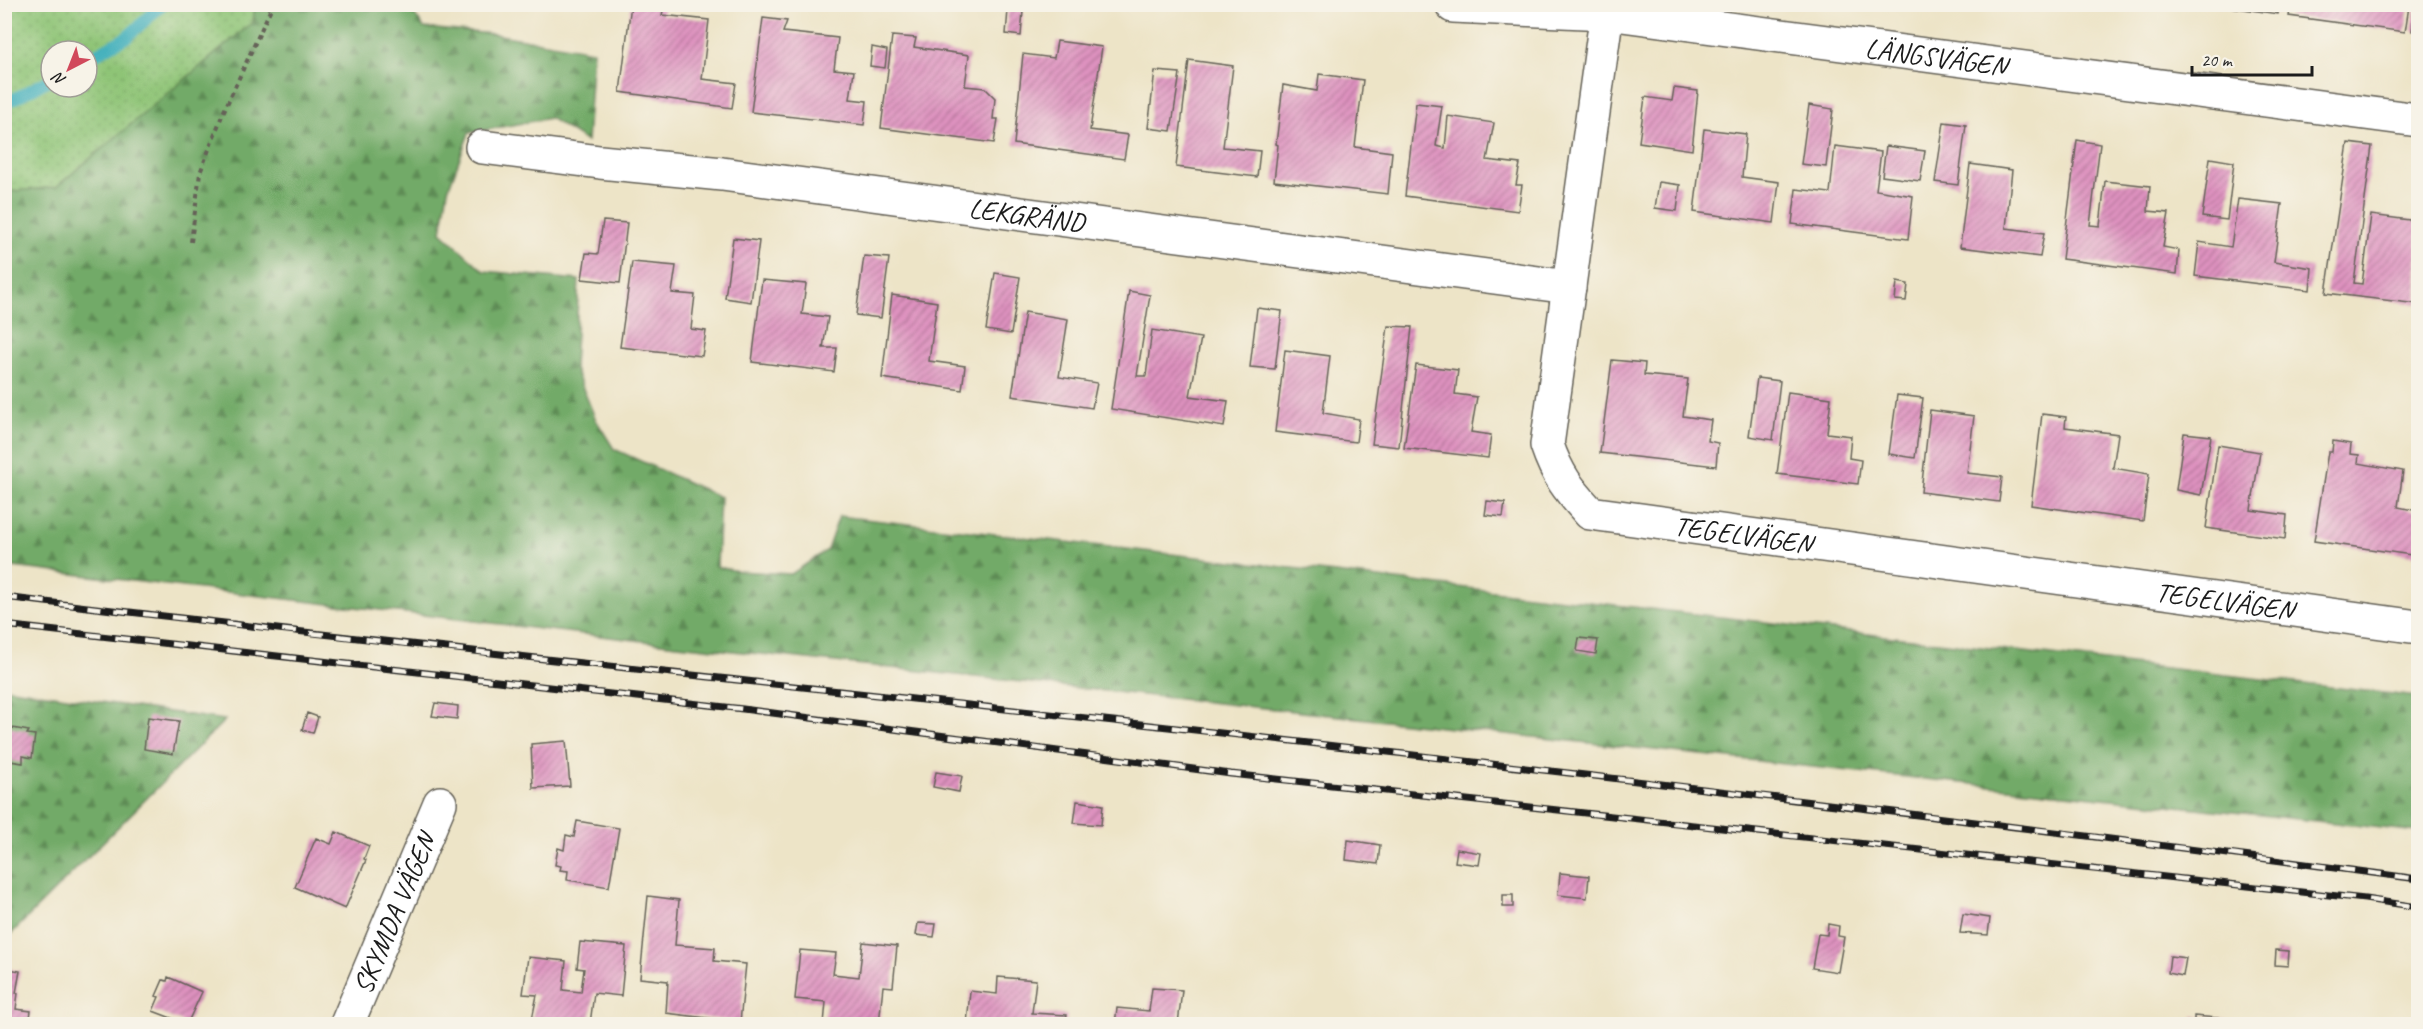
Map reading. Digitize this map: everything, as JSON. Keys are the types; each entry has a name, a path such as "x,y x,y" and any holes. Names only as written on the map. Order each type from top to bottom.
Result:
{"street":[{"name":"LÄNGSVÄGEN","path":"1453,6 1607,8 2418,120"},
{"name":"TEGELVÄGEN","path":"1607,8 1547,445 1555,469 1567,489 1590,513 2418,627"},
{"name":"LEKGRÄND","path":"483,147 746,177 1569,287"},
{"name":"SKYMDA VÄGEN","path":"347,1024 440,803"}],"path":[{"path":"191,242 200,173 223,113 273,4"}],"green space":[{"path":"5,4 255,4 253,22 56,187 5,192"},
{"path":"5,5 408,5 424,28 494,34 593,51 587,142 550,118 469,133 448,190 441,232 484,271 579,280 574,367 596,420 614,449 720,497 717,567 738,571 791,574 827,550 839,516 2418,697 2418,832 677,645 5,566"},
{"path":"5,688 225,720 5,940"}],"building":[{"path":"631,4 664,7 662,15 709,20 702,79 736,83 732,108 620,92"},
{"path":"2208,4 2279,4 2278,14"},
{"path":"2291,4 2399,4 2409,6 2405,32 2289,16"},
{"path":"2416,4 2418,4 2418,32 2412,31"},
{"path":"1008,10 1023,11 1021,36 1006,34"},
{"path":"763,18 787,21 783,32 838,38 834,69 854,71 850,99 867,101 864,125 751,112"},
{"path":"892,36 916,38 914,47 969,55 965,86 985,88 995,98 993,119 998,119 994,143 881,128"},
{"path":"1057,41 1102,47 1090,130 1128,135 1124,159 1014,144 1023,54 1054,58"},
{"path":"872,47 887,50 885,68 870,66"},
{"path":"1189,60 1233,66 1223,147 1260,151 1257,177 1176,167"},
{"path":"1155,71 1180,73 1171,131 1148,128"},
{"path":"1319,74 1363,80 1355,147 1392,152 1388,194 1274,181 1283,85 1317,91"},
{"path":"1674,88 1698,91 1692,150 1639,142 1645,97 1672,101"},
{"path":"1416,103 1442,106 1436,146 1445,148 1448,116 1494,123 1487,160 1520,164 1516,185 1522,185 1518,211 1405,196"},
{"path":"1809,105 1833,109 1826,167 1801,164"},
{"path":"1944,122 1966,125 1958,185 1935,182"},
{"path":"1704,129 1746,134 1742,177 1779,182 1774,223 1694,212"},
{"path":"2077,140 2100,144 2090,225 2100,226 2105,181 2150,186 2148,211 2169,213 2163,247 2179,250 2177,274 2062,259"},
{"path":"2348,143 2372,146 2354,283 2362,284 2371,215 2417,221 2418,304 2326,293"},
{"path":"1835,146 1881,152 1876,190 1913,196 1908,239 1792,224 1796,189 1830,193"},
{"path":"1886,146 1925,151 1920,181 1882,176"},
{"path":"2210,158 2234,162 2227,220 2202,217"},
{"path":"1970,164 2012,170 2006,228 2044,233 2040,257 1960,247"},
{"path":"1659,182 1680,185 1677,211 1655,208"},
{"path":"2238,199 2282,204 2274,262 2312,268 2310,290 2195,276 2199,242 2231,247"},
{"path":"603,221 627,223 620,283 582,279 586,253 598,254"},
{"path":"733,238 759,241 751,302 725,298"},
{"path":"864,256 889,258 881,318 856,315"},
{"path":"632,262 676,266 672,293 695,295 691,329 706,331 702,356 620,347"},
{"path":"995,273 1020,277 1011,334 986,330"},
{"path":"762,280 806,284 802,314 828,317 823,348 837,348 834,372 752,362"},
{"path":"1897,282 1908,284 1906,301 1895,300"},
{"path":"1129,291 1150,295 1137,376 1146,376 1152,330 1201,338 1190,396 1228,401 1224,427 1111,409"},
{"path":"892,295 937,302 929,361 965,366 962,390 882,378"},
{"path":"1257,308 1282,311 1275,369 1250,367"},
{"path":"1025,312 1068,319 1059,377 1097,383 1092,408 1012,396"},
{"path":"1388,326 1412,327 1399,447 1372,444"},
{"path":"1285,350 1330,356 1323,413 1359,419 1356,442 1275,432"},
{"path":"1612,360 1645,363 1644,375 1688,379 1683,416 1711,420 1708,441 1718,443 1716,466 1600,453"},
{"path":"1416,365 1458,370 1455,394 1477,397 1471,432 1491,435 1488,458 1404,448"},
{"path":"1757,378 1780,381 1773,440 1749,436"},
{"path":"1788,392 1831,398 1827,433 1851,436 1849,458 1861,460 1858,484 1777,474"},
{"path":"1897,395 1923,398 1915,458 1889,454"},
{"path":"1930,410 1974,416 1967,473 2002,477 1999,502 1921,492"},
{"path":"2042,414 2066,417 2065,427 2118,434 2113,468 2149,474 2143,521 2031,505"},
{"path":"2184,433 2211,436 2201,495 2176,490"},
{"path":"2333,441 2351,444 2350,454 2359,455 2358,463 2403,471 2398,507 2418,511 2418,556 2314,541 2328,452 2332,452"},
{"path":"2218,445 2260,452 2251,510 2287,515 2285,539 2206,528"},
{"path":"1487,501 1505,503 1503,517 1485,515"},
{"path":"1579,638 1598,640 1596,654 1577,651"},
{"path":"435,703 458,706 457,719 432,716"},
{"path":"307,713 318,717 313,733 302,730"},
{"path":"148,717 179,721 173,754 144,749"},
{"path":"7,727 29,731 27,734 35,735 32,758 23,756 23,763 4,760"},
{"path":"566,741 570,786 533,788 531,744"},
{"path":"936,772 962,776 959,792 933,787"},
{"path":"1077,801 1103,805 1101,825 1074,823"},
{"path":"577,821 619,828 609,887 567,880 568,871 560,870 561,866 555,865 558,848 564,850 566,835 574,837"},
{"path":"336,832 369,846 364,859 366,860 345,909 295,887 316,838 331,844"},
{"path":"1348,840 1380,845 1378,864 1346,860"},
{"path":"1457,849 1481,853 1479,865 1455,862"},
{"path":"1560,873 1589,876 1587,898 1558,895"},
{"path":"1503,895 1513,895 1513,907 1503,907"},
{"path":"648,896 679,900 675,945 715,948 714,961 746,964 740,1022 666,1013 668,981 640,978"},
{"path":"1963,914 1990,918 1988,935 1960,933"},
{"path":"918,923 936,924 934,937 916,935"},
{"path":"1828,924 1839,926 1838,936 1844,937 1838,972 1812,968 1818,934 1827,935"},
{"path":"580,942 626,946 621,996 594,993 590,1024 531,1024 537,995 523,994 528,957 566,961 563,990 581,992 584,969 577,968"},
{"path":"863,942 897,946 893,987 883,986 879,1024 824,1024 826,1002 795,999 800,950 836,953 833,974 859,977"},
{"path":"2276,950 2289,951 2288,966 2275,965"},
{"path":"2170,956 2186,958 2183,976 2168,973"},
{"path":"4,968 20,971 16,1009 31,1011 29,1024 4,1024"},
{"path":"168,977 202,992 187,1024 153,1011 163,980 167,981"},
{"path":"998,977 1036,980 1032,1013 1067,1015 1066,1024 967,1024 970,991 997,994"},
{"path":"1152,988 1182,990 1178,1024 1115,1024 1117,1008 1149,1011"},
{"path":"2194,1016 2228,1019 2228,1024 2194,1024"},
{"path":"1231,1020 1258,1023 1258,1024 1231,1024"},
{"path":"1462,1021 1487,1023 1487,1024 1461,1024"}],"waterway":[{"path":"99,52 127,37 163,4"},
{"path":"4,104 39,85"}],"railway":[{"path":"4,597 1528,768 2418,879"},
{"path":"4,625 743,709 1231,774 2365,899 2418,907"}]}
